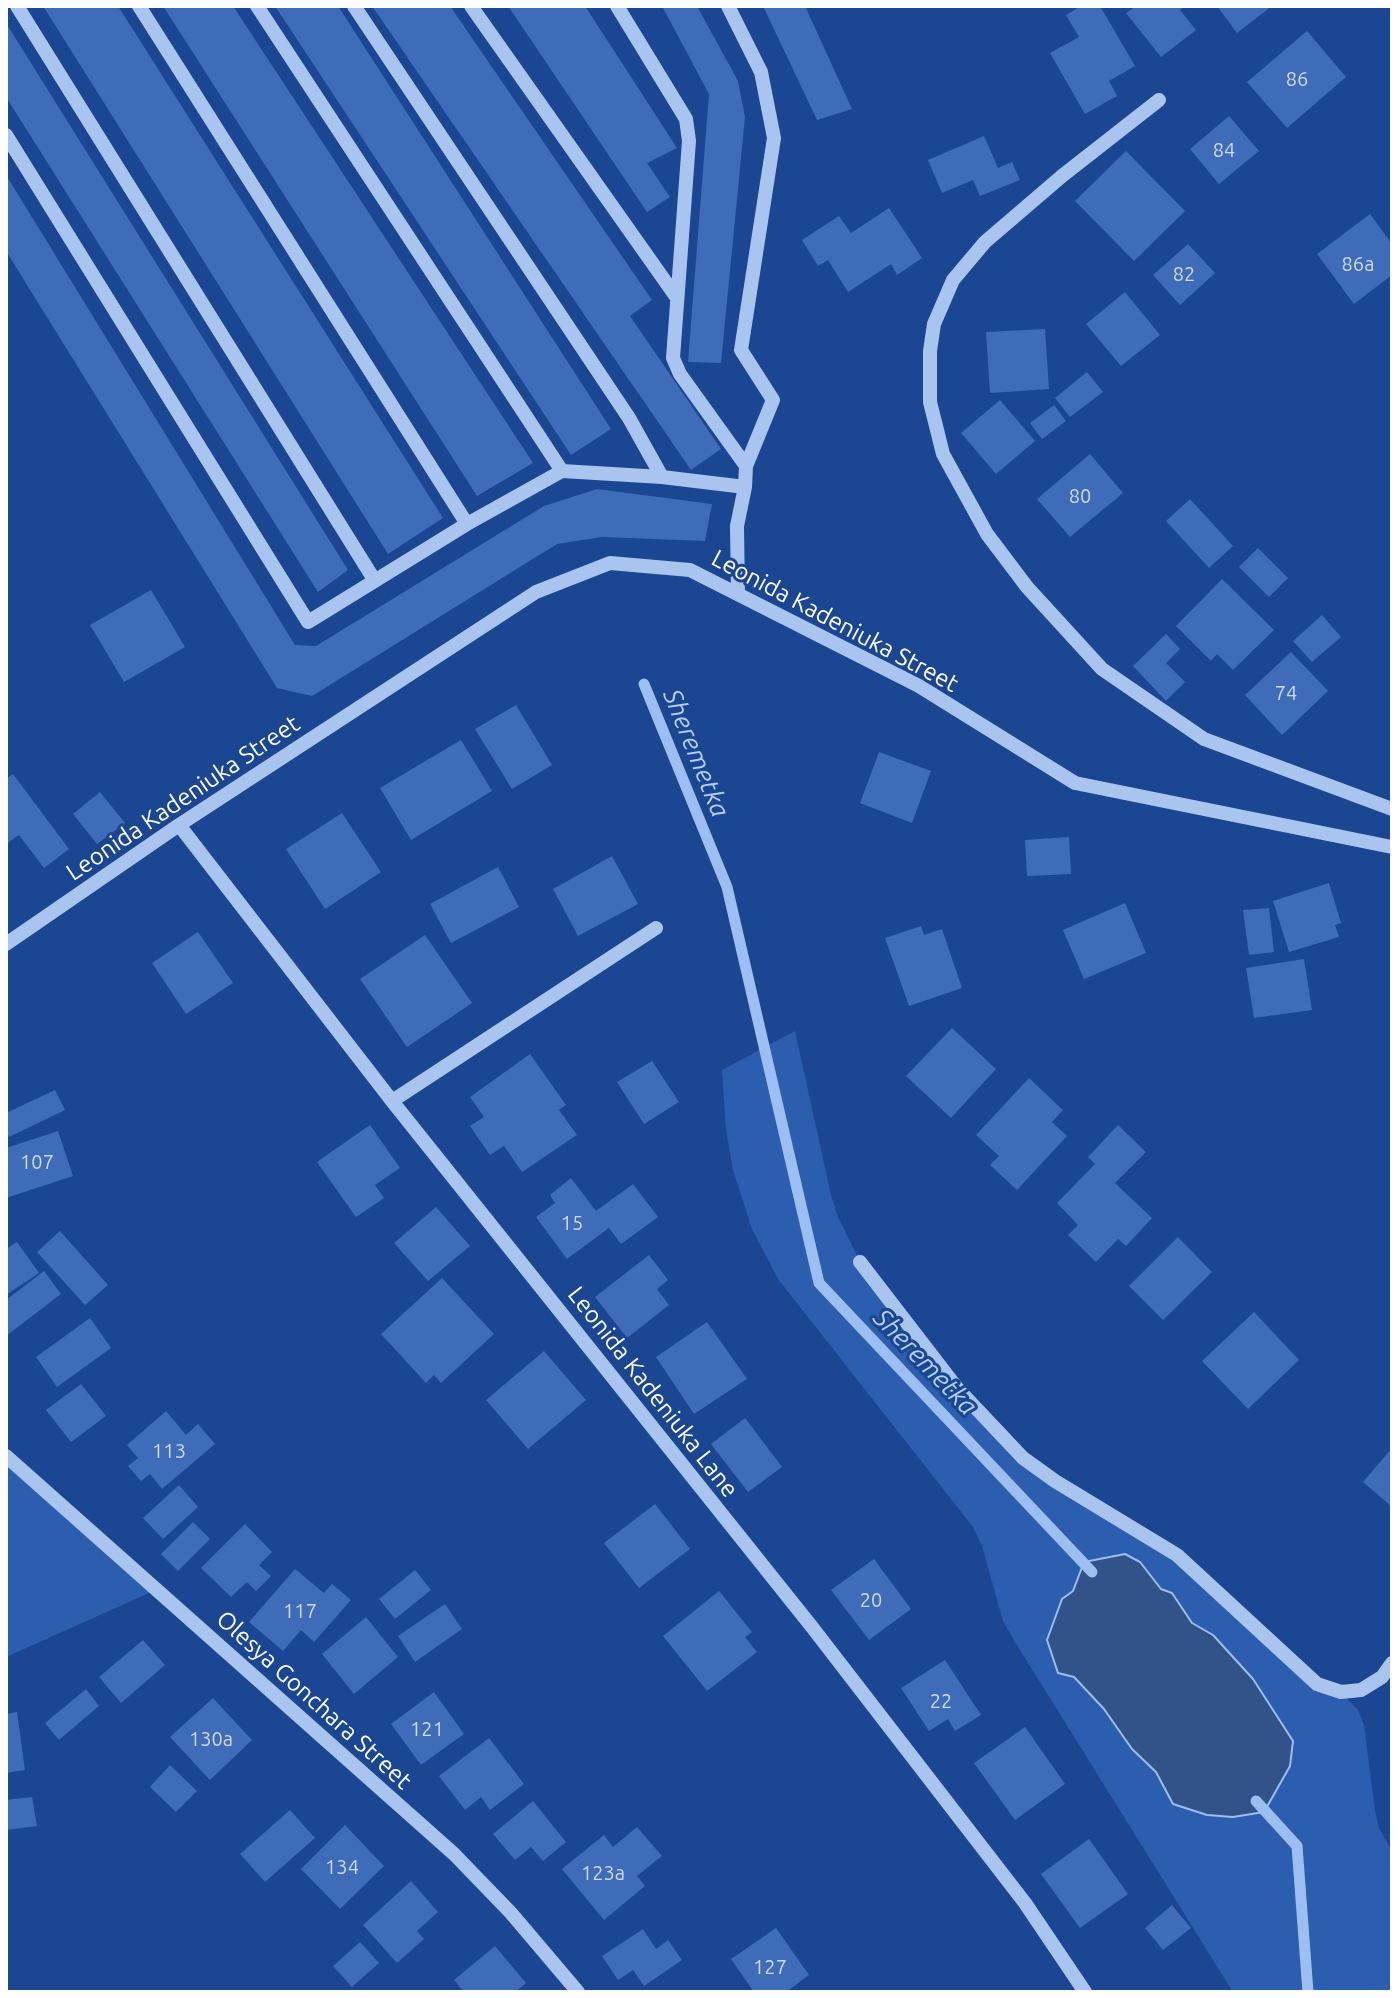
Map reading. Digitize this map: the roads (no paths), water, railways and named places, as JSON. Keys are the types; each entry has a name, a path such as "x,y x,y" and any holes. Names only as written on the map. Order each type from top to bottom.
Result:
{"street":[{"path":"17,6 375,581"},
{"path":"139,6 467,524"},
{"path":"257,6 562,471"},
{"path":"354,6 629,418 662,477"},
{"path":"471,6 677,298"},
{"path":"617,6 686,119 689,141 673,358 680,374 746,466"},
{"path":"728,6 761,72 774,138 741,350 773,400 746,466 737,526 738,594"},
{"path":"1159,100 1062,176 985,242 953,280 934,324 930,351 930,402 943,454 987,534 1027,587 1102,669 1204,739 1392,809"},
{"path":"6,135 308,622 467,524 562,471 662,477 745,487"},
{"name":"Leonida Kadeniuka Street","path":"6,944 179,825 536,592 610,563 690,570 919,686 1075,783 1392,847"},
{"name":"Leonida Kadeniuka Lane","path":"179,825 392,1101 812,1627 1025,1903 1085,1992"},
{"path":"392,1101 656,928"},
{"path":"860,1262 957,1388 1023,1458 1055,1481 1177,1555 1317,1684 1341,1692 1361,1690 1382,1677 1392,1663"},
{"name":"Olesya Gonchara Street","path":"6,1456 454,1854 511,1913 578,1992"}],"waterway":[{"name":"Sheremetka","path":"644,684 727,887 819,1283 1092,1572"},
{"name":"Sheremetka","path":"1256,1801 1297,1846 1308,1992"}]}
